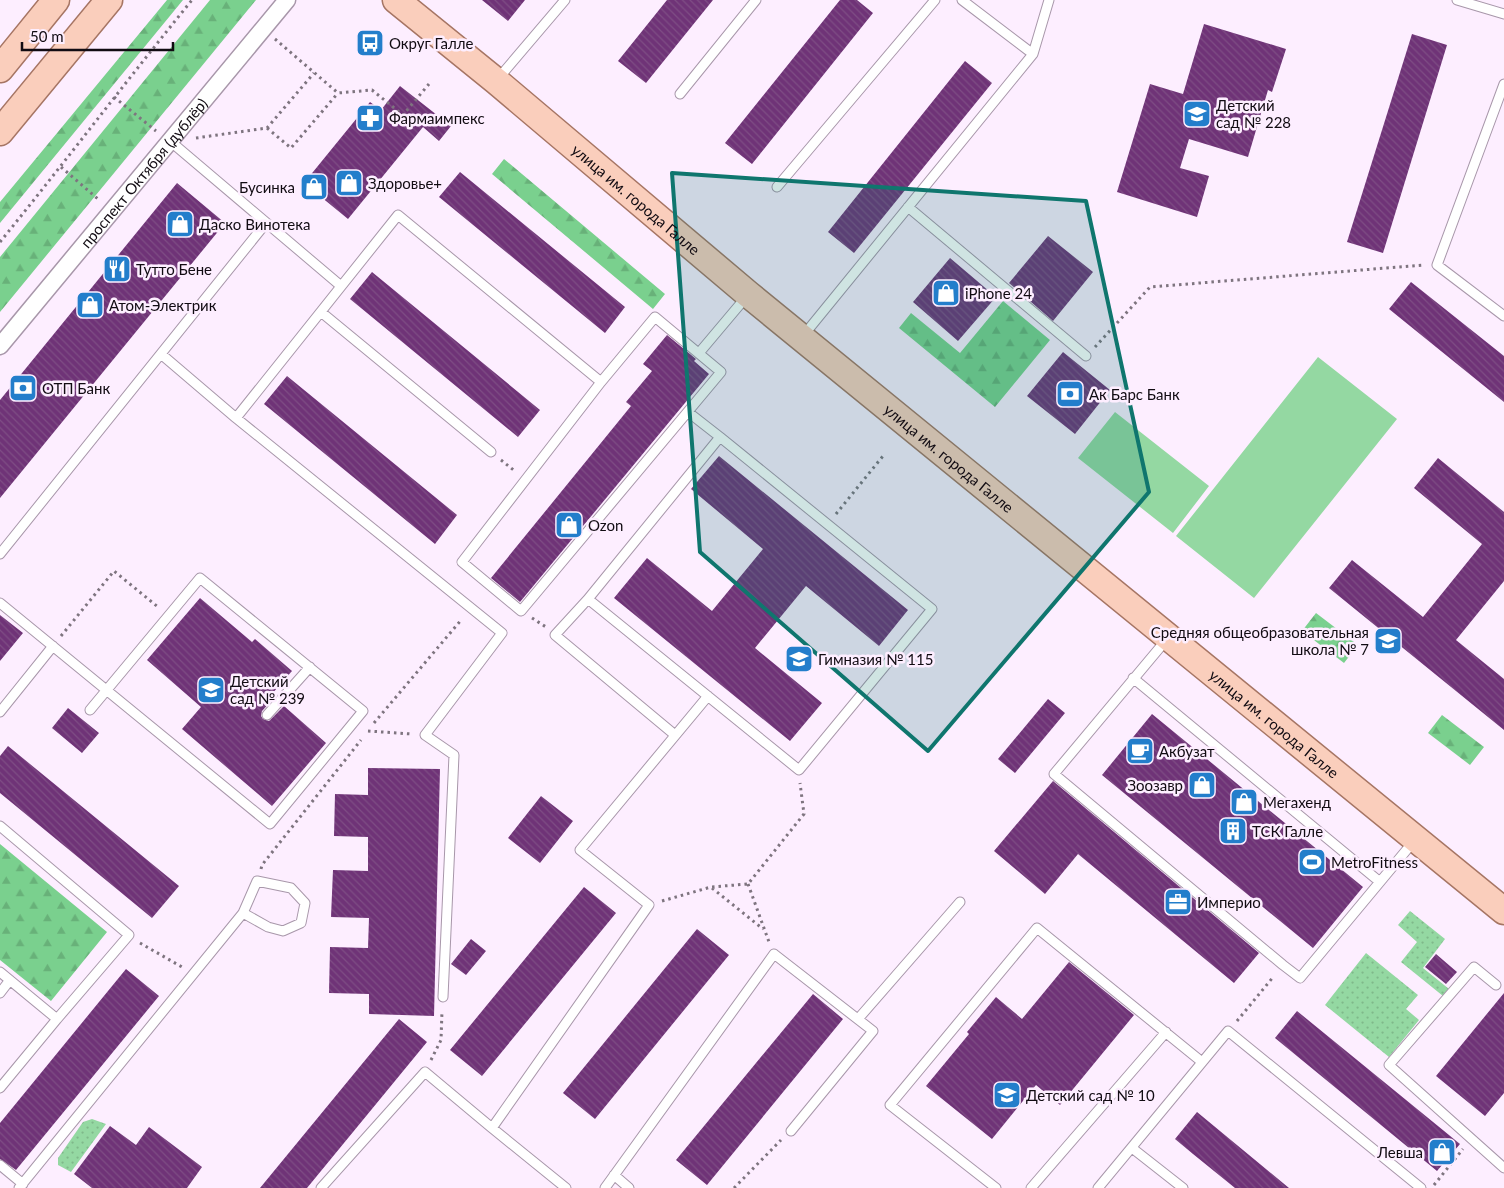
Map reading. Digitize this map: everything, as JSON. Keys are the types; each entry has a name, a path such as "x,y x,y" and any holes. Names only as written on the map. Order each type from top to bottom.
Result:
{"main road":[{"path":"0,132 77,37 110,0"},
{"name":"улица им. города Галле","path":"396,0 496,81 748,294 1504,911"},
{"path":"0,69 52,6 77,37"}],"street":[{"name":"проспект Октября (дублёр)","path":"0,346 287,0"}],"lane":[{"path":"496,81 565,0"},
{"path":"680,94 756,0"},
{"path":"777,187 935,0"},
{"path":"962,0 1033,54"},
{"path":"802,337 1033,54 1049,0"},
{"path":"1457,0 1504,14"},
{"path":"1504,84 1436,264 1504,316"},
{"path":"170,141 341,286"},
{"path":"908,207 1086,356"},
{"path":"236,418 398,215 601,382"},
{"path":"0,554 266,223"},
{"path":"699,354 748,294"},
{"path":"321,312 491,452"},
{"path":"655,317 721,372 521,611 462,562 601,382 655,317"},
{"path":"161,354 236,418 502,633 425,735 454,755 443,997"},
{"path":"588,599 799,770 932,609 688,412"},
{"path":"675,736 556,635 588,599 720,437"},
{"path":"0,603 107,691 270,824 363,711 200,578 107,691 90,710"},
{"path":"1168,637 1054,774 1283,965 1300,978 1416,839"},
{"path":"0,712 53,646"},
{"path":"267,715 310,667"},
{"path":"1133,678 1380,882"},
{"path":"492,1128 649,905 580,850 708,696"},
{"path":"0,826 129,935 0,1088"},
{"path":"0,1165 21,1186 243,913 257,882 291,888 305,903 301,923 283,930 268,927 243,913"},
{"path":"858,1020 960,902"},
{"path":"996,1188 890,1105 1037,928 1202,1062"},
{"path":"605,1188 774,954 873,1031 791,1131"},
{"path":"1496,985 1474,967 1389,1065 1504,1168"},
{"path":"0,972 57,1019"},
{"path":"0,993 10,980"},
{"path":"1098,1188 1228,1031 1421,1188"},
{"path":"1031,1188 1166,1032"},
{"path":"321,1188 425,1072 566,1188"},
{"path":"1132,1148 1183,1188"},
{"path":"614,1175 629,1188"}],"path":[{"path":"0,242 192,0"},
{"path":"263,29 338,93"},
{"path":"114,97 170,141 267,128 314,73"},
{"path":"267,128 291,148 338,93 372,90 403,115 429,84"},
{"path":"61,167 112,211"},
{"path":"1086,356 1150,287 1436,264"},
{"path":"491,452 525,480"},
{"path":"828,524 883,456"},
{"path":"53,646 114,571 169,616"},
{"path":"257,882 262,865 368,731 471,608"},
{"path":"521,611 556,635"},
{"path":"368,731 425,735"},
{"path":"649,905 711,887 748,884 804,814 799,770"},
{"path":"748,884 774,954"},
{"path":"711,887 764,929"},
{"path":"143,946 177,963"},
{"path":"1228,1031 1283,965"},
{"path":"425,1072 441,1040 443,997"},
{"path":"734,1188 791,1131"},
{"path":"1432,1188 1471,1139"}],"highlighted area":[{"path":"672,173 1086,201 1149,492 928,751 700,552"}],"green space":[{"path":"167,0 183,0 0,223 0,202"},
{"path":"210,0 256,0 0,312 0,257"},
{"path":"504,159 665,294 653,309 492,174"},
{"path":"1003,301 1050,340 995,407 899,328 911,313 960,353"},
{"path":"1318,357 1397,419 1254,598 1176,536"},
{"path":"1115,412 1209,486 1173,533 1078,458"},
{"path":"1316,613 1358,645 1344,663 1302,631"},
{"path":"1442,715 1484,747 1470,765 1428,733"},
{"path":"0,844 107,932 51,1001 0,960"},
{"path":"1410,911 1445,939 1423,968 1449,989 1443,996 1401,962 1417,942 1398,925"},
{"path":"1366,953 1418,995 1406,1009 1419,1020 1389,1057 1325,1005"},
{"path":"92,1119 106,1124 71,1172 58,1165 58,1158 83,1122"}],"building":[{"path":"482,0 525,0 508,21"},
{"path":"667,0 713,0 646,83 618,61"},
{"path":"840,0 857,0 873,13 752,164 725,143"},
{"path":"1204,24 1286,49 1272,92 1268,90 1248,157 1189,139 1180,168 1209,176 1197,217 1117,192 1150,84 1183,94"},
{"path":"1412,34 1447,45 1383,253 1347,242"},
{"path":"965,61 992,83 854,253 828,232"},
{"path":"400,86 451,126 439,141 423,127 348,219 304,183 370,102 381,110"},
{"path":"460,172 625,307 605,333 439,197"},
{"path":"177,183 225,223 0,498 0,400"},
{"path":"1048,236 1093,272 1053,321 1009,283"},
{"path":"950,258 996,297 958,341 913,302"},
{"path":"372,272 540,410 518,437 350,299"},
{"path":"1411,282 1504,356 1504,402 1389,309"},
{"path":"667,335 696,359 694,361 709,374 520,602 491,578 631,406 626,402 652,371 643,364"},
{"path":"1063,352 1110,390 1075,434 1027,396"},
{"path":"287,376 457,515 435,544 264,404"},
{"path":"719,456 908,610 879,646 806,586 755,648 822,703 790,741 614,598 647,558 712,611 763,549 691,489"},
{"path":"1438,458 1504,512 1504,581 1456,640 1504,679 1504,730 1329,588 1352,560 1423,617 1482,544 1414,488"},
{"path":"200,598 252,642 255,639 292,671 271,695 274,698 262,711 261,716 263,719 269,721 284,706 326,743 272,806 182,729 201,707 147,660"},
{"path":"0,615 23,633 0,661"},
{"path":"1048,699 1065,713 1015,773 998,759"},
{"path":"68,708 99,733 82,753 52,728"},
{"name":"ТСК Галле","path":"1152,714 1363,887 1313,948 1102,775"},
{"path":"8,746 179,886 152,918 0,793 0,756"},
{"path":"368,768 440,769 434,1016 369,1014 369,994 329,993 330,947 368,948 369,918 331,917 333,870 368,871 368,837 334,836 335,794 368,795"},
{"path":"1053,781 1259,953 1234,983 1078,854 1045,894 994,851"},
{"path":"541,796 573,821 540,863 508,838"},
{"path":"584,887 616,913 482,1076 450,1050"},
{"path":"697,929 729,955 595,1119 563,1093"},
{"path":"471,939 486,951 466,975 451,964"},
{"path":"1436,954 1457,972 1446,984 1425,967"},
{"path":"1069,962 1134,1015 1060,1105 1036,1085 992,1139 926,1086 969,1034 967,1032 996,997 1022,1019"},
{"path":"126,969 159,996 16,1170 0,1159 0,1123"},
{"path":"1504,993 1504,1093 1485,1116 1436,1076"},
{"path":"813,994 843,1019 707,1185 676,1160"},
{"path":"1297,1011 1460,1144 1437,1171 1275,1038"},
{"path":"399,1019 427,1042 307,1188 260,1188"},
{"path":"1197,1112 1289,1188 1235,1188 1193,1154 1175,1139"},
{"path":"110,1126 136,1145 149,1127 202,1167 187,1188 92,1188 74,1174"}],"place":[{"name":"Округ Галле","path":"370,43"},
{"name":"Детский сад № 228","path":"1197,114"},
{"name":"Фармаимпекс","path":"370,118"},
{"name":"Здоровье+","path":"349,183"},
{"name":"Бусинка","path":"314,187"},
{"name":"Даско Винотека","path":"180,224"},
{"name":"Тутто Бене","path":"117,269"},
{"name":"iPhone 24","path":"946,293"},
{"name":"Атом-Электрик","path":"90,305"},
{"name":"ОТП Банк","path":"23,388"},
{"name":"Ак Барс Банк","path":"1070,394"},
{"name":"Ozon","path":"569,525"},
{"name":"Средняя общеобразовательная школа № 7","path":"1388,641"},
{"name":"Гимназия № 115","path":"799,659"},
{"name":"Детский сад № 239","path":"211,690"},
{"name":"Акбузат","path":"1140,751"},
{"name":"Зоозавр","path":"1202,785"},
{"name":"Мегахенд","path":"1244,802"},
{"name":"ТСК Галле","path":"1233,831"},
{"name":"MetroFitness","path":"1312,862"},
{"name":"Империо","path":"1178,902"},
{"name":"Детский сад № 10","path":"1007,1095"},
{"name":"Левша","path":"1442,1152"}]}
